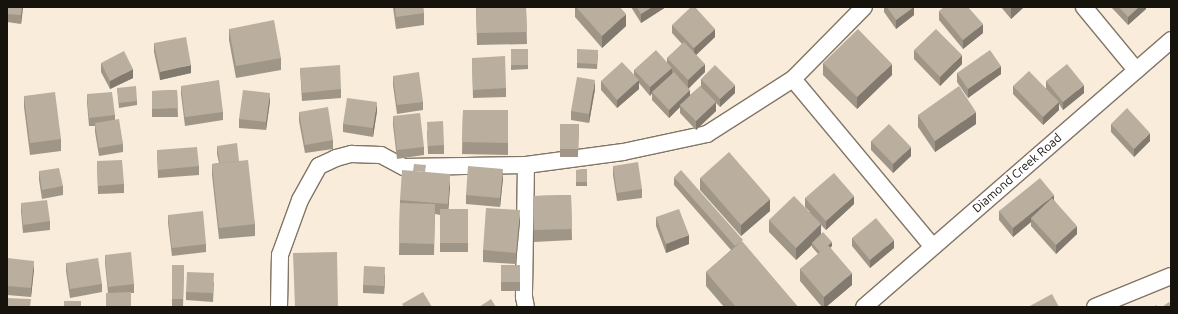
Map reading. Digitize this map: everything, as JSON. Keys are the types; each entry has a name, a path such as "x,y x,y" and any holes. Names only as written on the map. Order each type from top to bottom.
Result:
{"street":[{"path":"279,307 280,255 300,200 319,166 351,154 381,155 404,167 526,165 623,152 706,134 793,79 864,7"},
{"path":"1084,7 1136,70"},
{"name":"Diamond Creek Road","path":"864,307 932,246 1171,40"},
{"path":"793,79 932,246"},
{"path":"526,165 524,297 526,307"},
{"path":"1094,307 1171,276"}],"building":[{"path":"7,7 22,7 21,15 7,14"},
{"path":"395,7 423,7 424,13 396,17"},
{"path":"476,7 526,7 527,32 477,33"},
{"path":"576,7 620,7 626,14 602,36"},
{"path":"637,7 652,7 641,14"},
{"path":"691,7 695,7 715,29 694,48 672,25"},
{"path":"887,7 914,7 896,20"},
{"path":"944,7 968,7 983,24 963,40 939,11"},
{"path":"1119,7 1139,7 1128,17"},
{"path":"274,20 281,58 236,66 229,29"},
{"path":"858,29 892,64 857,97 823,63"},
{"path":"936,29 962,55 940,77 914,50"},
{"path":"186,37 191,65 160,72 154,43"},
{"path":"684,42 705,64 688,80 667,58"},
{"path":"511,49 528,49 528,65 511,65"},
{"path":"577,49 598,50 597,64 577,63"},
{"path":"656,50 672,68 650,87 634,70"},
{"path":"990,50 1001,66 968,89 957,73"},
{"path":"124,51 133,69 110,81 101,63"},
{"path":"505,56 506,88 473,90 472,58"},
{"path":"622,62 639,80 617,100 601,81"},
{"path":"1067,64 1084,85 1063,102 1046,81"},
{"path":"340,65 341,89 302,93 300,68"},
{"path":"715,65 735,85 720,99 701,79"},
{"path":"1029,71 1059,102 1043,117 1013,86"},
{"path":"419,72 423,102 397,105 393,76"},
{"path":"674,72 690,90 669,110 652,92"},
{"path":"577,77 595,80 589,114 571,111"},
{"path":"219,80 223,112 185,117 181,86"},
{"path":"136,86 137,101 119,103 117,88"},
{"path":"700,86 716,102 696,121 680,105"},
{"path":"959,86 976,112 935,141 918,115"},
{"path":"177,90 178,108 152,109 152,91"},
{"path":"243,90 270,93 266,122 239,119"},
{"path":"55,92 61,139 30,143 24,96"},
{"path":"112,92 115,115 89,118 87,94"},
{"path":"347,98 377,102 373,128 343,124"},
{"path":"328,107 333,140 305,145 299,112"},
{"path":"1127,108 1150,133 1134,149 1111,124"},
{"path":"463,110 508,110 508,143 462,142"},
{"path":"420,113 424,147 397,150 393,116"},
{"path":"119,119 123,144 99,148 95,123"},
{"path":"443,121 444,145 428,146 427,122"},
{"path":"560,124 579,124 578,149 560,149"},
{"path":"889,124 911,147 893,164 871,141"},
{"path":"237,143 239,161 220,163 217,146"},
{"path":"197,147 199,166 158,170 157,150"},
{"path":"729,152 770,199 741,225 700,178"},
{"path":"122,160 124,184 98,186 97,161"},
{"path":"248,160 255,224 219,228 212,164"},
{"path":"638,162 642,189 617,193 613,166"},
{"path":"414,164 426,165 425,172 413,171"},
{"path":"468,166 503,169 500,198 466,195"},
{"path":"59,168 63,186 42,190 39,171"},
{"path":"587,169 587,182 576,182 576,170"},
{"path":"402,170 450,174 448,204 400,200"},
{"path":"681,170 743,240 742,241 735,246 674,177"},
{"path":"834,173 854,196 826,221 805,198"},
{"path":"1040,178 1054,195 1013,228 999,211"},
{"path":"571,195 572,229 534,230 533,196"},
{"path":"794,196 821,224 796,248 769,220"},
{"path":"1052,198 1077,226 1056,245 1031,218"},
{"path":"47,200 50,221 23,225 21,203"},
{"path":"400,203 435,204 434,244 399,243"},
{"path":"486,208 520,210 516,253 483,250"},
{"path":"440,209 468,209 468,243 440,243"},
{"path":"679,209 689,235 666,244 656,217"},
{"path":"203,211 206,244 172,248 168,215"},
{"path":"876,218 894,240 870,260 852,238"},
{"path":"823,232 832,242 820,252 812,243"},
{"path":"742,241 798,307 736,307 706,272"},
{"path":"828,245 852,273 824,297 800,269"},
{"path":"131,252 134,284 108,287 105,255"},
{"path":"337,252 338,307 295,307 293,253"},
{"path":"7,258 34,261 31,288 7,286"},
{"path":"98,258 102,284 70,289 66,263"},
{"path":"172,265 184,265 183,299 172,299"},
{"path":"501,265 520,265 520,282 501,282"},
{"path":"364,266 385,267 384,286 363,285"},
{"path":"187,272 214,273 213,293 186,292"},
{"path":"131,292 131,307 106,307 106,293"},
{"path":"423,292 432,307 404,307 402,304"},
{"path":"1052,294 1059,307 1028,307"},
{"path":"7,298 31,299 30,307 7,307"},
{"path":"491,299 496,307 479,307"},
{"path":"64,301 81,301 81,307 64,307"},
{"path":"1169,302 1171,307 1162,307"}]}
